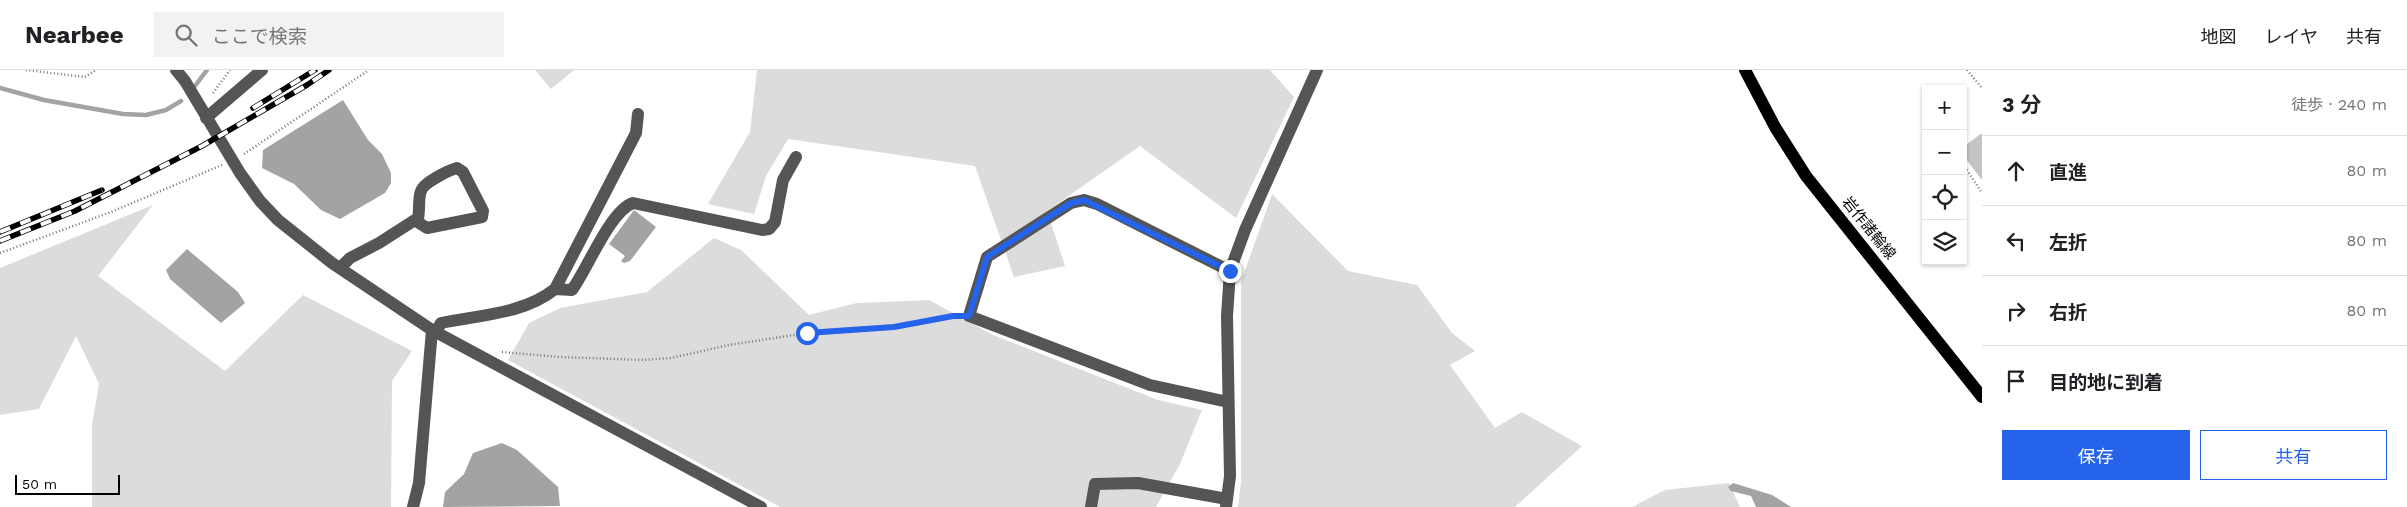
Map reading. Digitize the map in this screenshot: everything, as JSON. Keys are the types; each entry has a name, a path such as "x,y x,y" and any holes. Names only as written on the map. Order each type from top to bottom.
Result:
{"main road":[{"name":"岩作諸輪線","path":"1744,70 1775,127 1806,176 1982,397"}],"street":[{"path":"176,70 250,189 278,220 340,268 434,331 761,507"},
{"path":"206,118 262,70"},
{"path":"1091,507 1095,484 1144,484 1226,503 1230,476 1227,316 1230,271 1245,230 1317,70"},
{"path":"413,507 419,483 434,331 441,323 523,307 542,300 555,289 636,133 638,114"},
{"path":"555,289 572,290 582,276 598,245 624,206 634,203 762,230 769,229 775,222 783,180 796,157"},
{"path":"457,168 463,172 483,211 482,217 427,228 419,223 418,218 420,192 424,186 457,168"},
{"path":"1228,402 1150,385 969,316 987,257 1071,203 1084,200 1230,271"},
{"path":"340,268 350,258 379,243 418,218"}],"path":[{"path":"26,70 84,77 96,70"},
{"path":"198,104 220,86 230,70"},
{"path":"0,253 111,212 178,182 234,161 369,70"},
{"path":"1967,70 1982,88"},
{"path":"1967,170 1982,193"},
{"path":"496,351 560,357 643,360 671,358 729,345 807,333 894,327 953,316 969,316"}],"shaded area":[{"path":"535,70 574,70 551,89"},
{"path":"757,70 1270,70 1294,97 1236,218 1140,146 1047,211 1065,266 1014,277 975,166 788,139 766,176 754,214 708,204 750,132"},
{"path":"343,100 368,140 382,154 391,173 391,183 385,193 340,219 321,210 294,184 262,168 263,150"},
{"path":"1272,194 1348,271 1417,285 1452,333 1475,351 1450,365 1495,428 1522,412 1582,446 1515,507 1238,507 1241,482 1241,282"},
{"path":"153,205 98,276 225,371 303,295 412,351 392,381 391,507 92,507 92,425 99,384 76,336 39,409 0,415 0,268"},
{"path":"634,210 656,227 630,261 624,263 621,261 625,256 609,244"},
{"path":"714,238 741,250 809,315 857,303 929,300 993,335 1158,400 1202,410 1180,464 1156,507 780,507 508,360 529,323 560,308 647,292"},
{"path":"187,249 238,292 245,303 221,323 170,279 166,270"},
{"path":"502,443 517,450 558,487 560,506 443,507 445,492 464,474 473,453"},
{"path":"1729,483 1740,507 1632,507 1665,490"},
{"path":"1733,483 1772,495 1791,507 1756,507 1751,496 1731,491 1728,487"}],"building":[{"path":"1982,133 1982,180 1967,160 1967,144"}],"waterway":[{"path":"195,86 207,70"},
{"path":"0,88 44,100 123,114 146,115 166,110 181,101"}],"railway":[{"path":"253,108 315,70"},
{"path":"0,241 75,211 202,146 307,85 329,70"},
{"path":"0,232 102,190"}],"route":[{"path":"807,333 894,327 953,316 969,316 987,257 1071,203 1084,200 1096,204 1230,271"}]}
